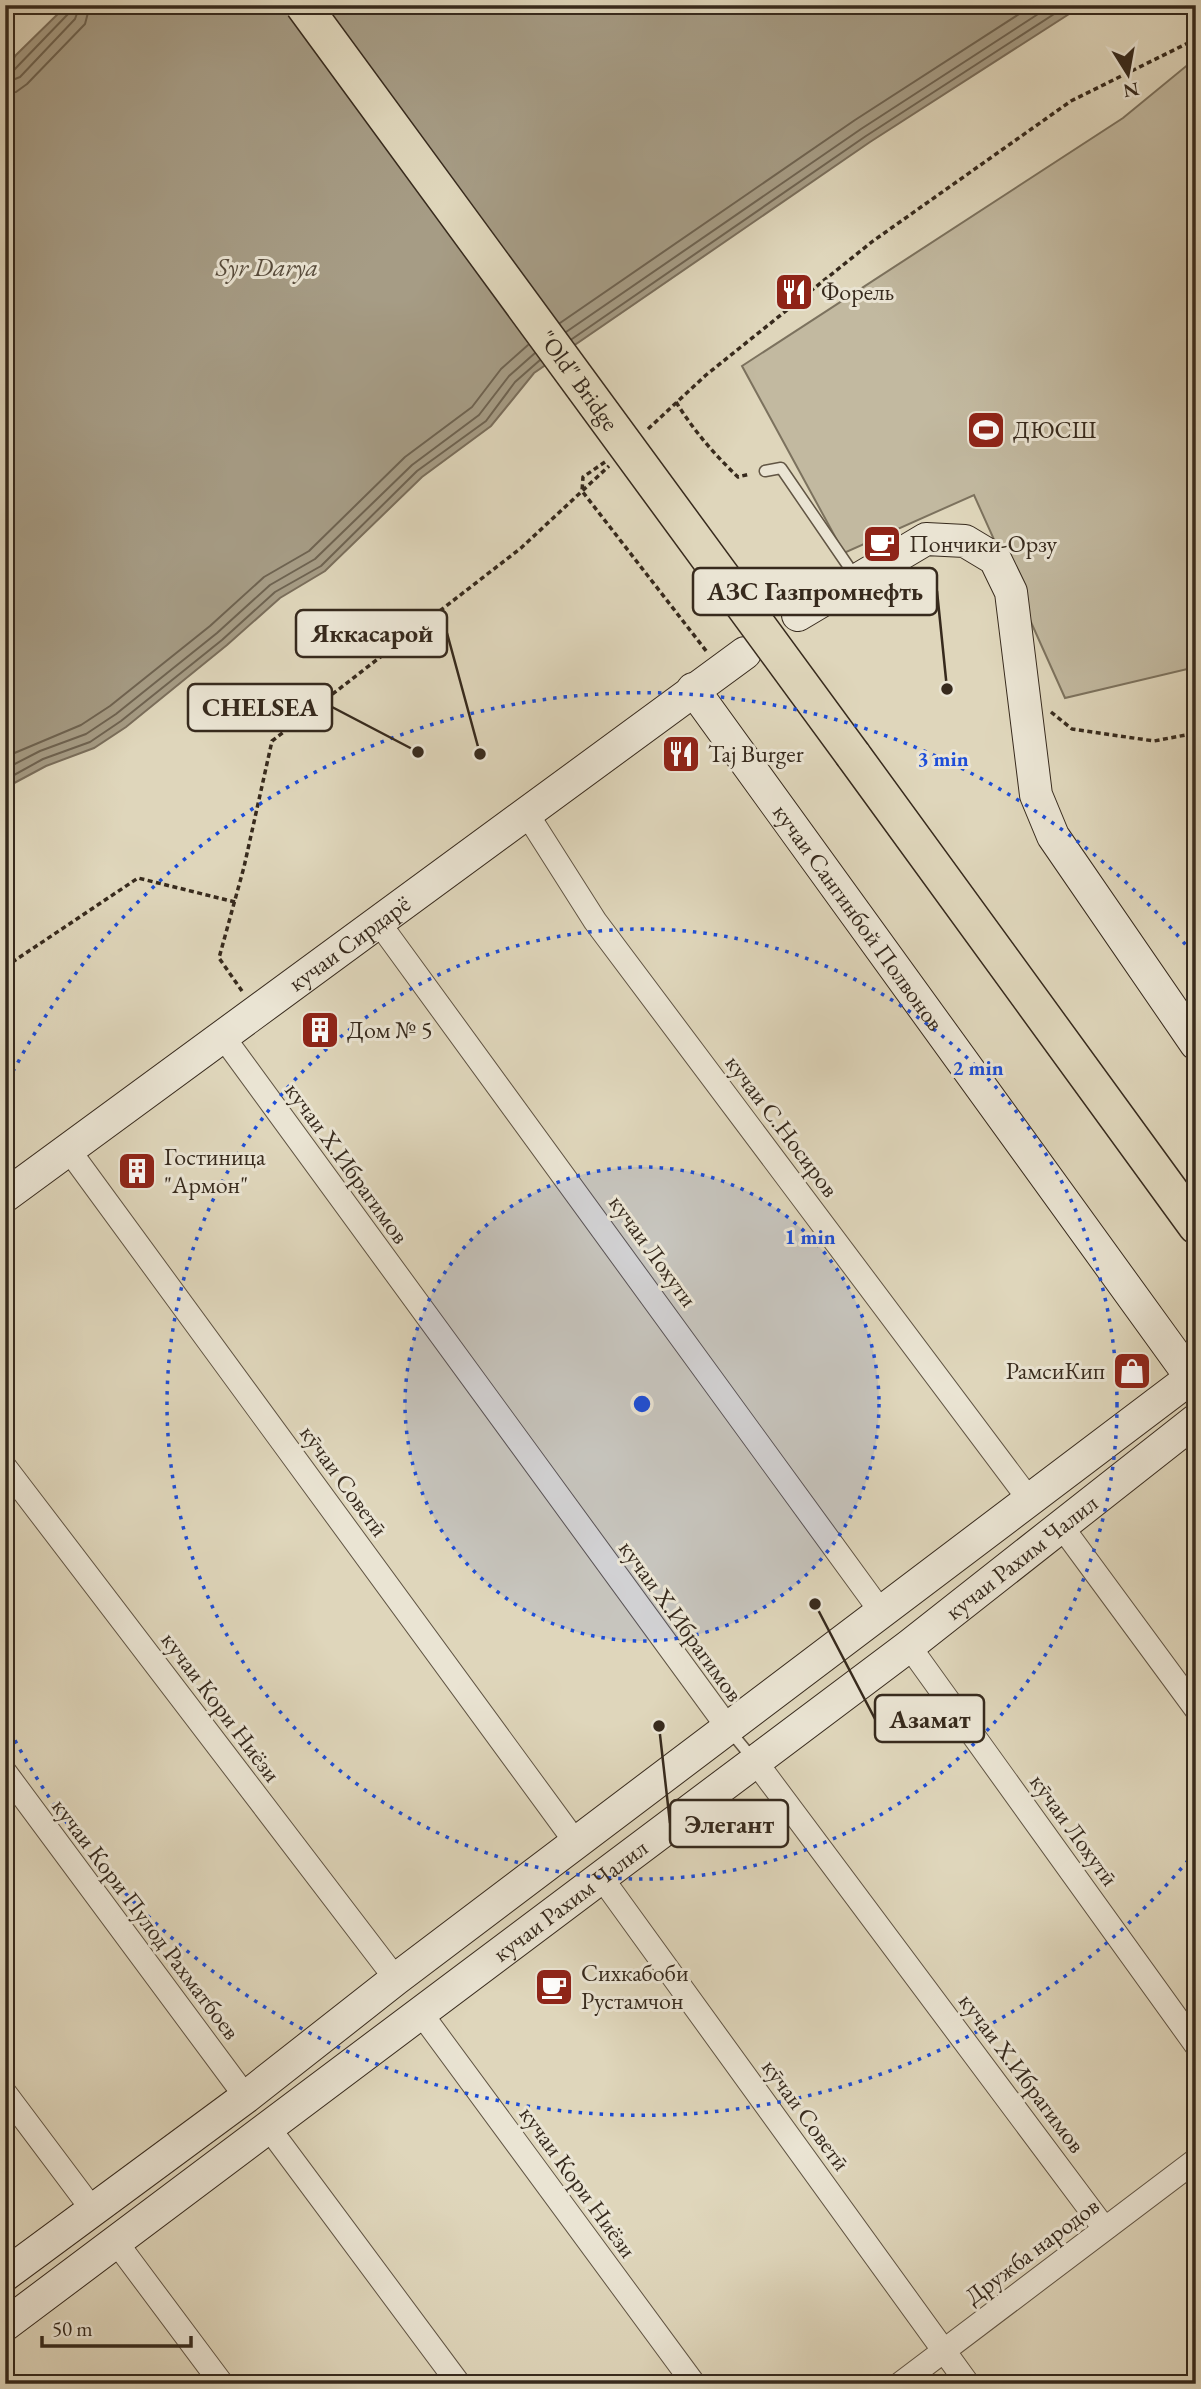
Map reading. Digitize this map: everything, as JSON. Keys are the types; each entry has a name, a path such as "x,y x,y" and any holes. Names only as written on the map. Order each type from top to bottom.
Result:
{"main road":[{"name":"\"Old\" Bridge","path":"303,5 861,749"},
{"name":"\"Old\" Bridge","path":"328,5 861,749"},
{"path":"798,615 926,539 965,541 995,559 1011,592 1035,795 1053,836 1196,1044"},
{"name":"кучаи Сирдарё","path":"5,1196 224,1038 733,661"},
{"name":"кучаи Сангинбой Полвонов","path":"694,689 1194,1379"},
{"path":"861,749 1196,1199"},
{"path":"861,749 1196,1226"},
{"name":"кучаи Рахим Чалил","path":"5,2275 246,2097 396,1979 882,1613 1028,1498 1194,1379"},
{"name":"кучаи Рахим Чалил","path":"5,2325 909,1646 1196,1420"}],"street":[{"name":"кучаи С.Носиров","path":"527,814 595,921 1028,1498"},
{"name":"кучаи Лохути","path":"379,923 882,1613"},
{"name":"кучаи Х.Ибрагимов","path":"224,1038 729,1729"},
{"name":"кӯчаи Советӣ","path":"68,1149 577,1844"},
{"name":"кучаи Кори Ниёзи","path":"5,1467 396,1979"},
{"path":"1062,1527 1196,1709"},
{"name":"кӯчаи Лохутӣ","path":"909,1646 1196,2045"},
{"name":"кучаи Х.Ибрагимов","path":"755,1762 1104,2228"},
{"name":"кучаи Кори Пулод Рахматбоев","path":"5,1772 246,2097"},
{"name":"кӯчаи Советӣ","path":"601,1877 968,2384"},
{"name":"кучаи Кори Ниёзи","path":"420,2012 694,2384"},
{"path":"5,2093 92,2209"},
{"path":"268,2127 458,2384"},
{"name":"Дружба народов","path":"900,2384 1196,2160"},
{"path":"116,2242 222,2384"}],"lane":[{"path":"765,471 781,468 857,579"},
{"name":"кучаи Х.Ибрагимов","path":"729,1729 755,1762"}],"path":[{"path":"676,402 696,433 738,477 765,471"},
{"path":"610,458 583,477 582,491 733,661"},
{"path":"1023,689 1072,729 1154,741 1196,733"},
{"path":"5,967 138,878 235,902"}],"shaded area":[{"name":"ДЮСШ","path":"1196,58 1196,667 1065,698 974,495 844,553 742,366 1123,118"}],"water":[{"name":"Syr Darya","path":"67,5 1083,5 870,142 534,373 491,426 422,477 325,571 280,598 126,727 94,748 46,766 5,788 5,71 16,55"}],"place":[{"name":"Форель","path":"794,292"},
{"name":"ДЮСШ","path":"986,430"},
{"name":"Пончики-Орзу","path":"882,544"},
{"name":"АЗС Газпромнефть","path":"947,689"},
{"name":"CHELSEA","path":"418,752"},
{"name":"Яккасарой","path":"480,754"},
{"name":"Taj Burger","path":"681,754"},
{"name":"Дом № 5","path":"320,1030"},
{"name":"Гостиница \"Армон\"","path":"137,1171"},
{"name":"РамсиКип","path":"1132,1371"},
{"name":"Азамат","path":"815,1604"},
{"name":"Элегант","path":"659,1726"},
{"name":"Сихкабоби Рустамчон","path":"554,1987"}]}
